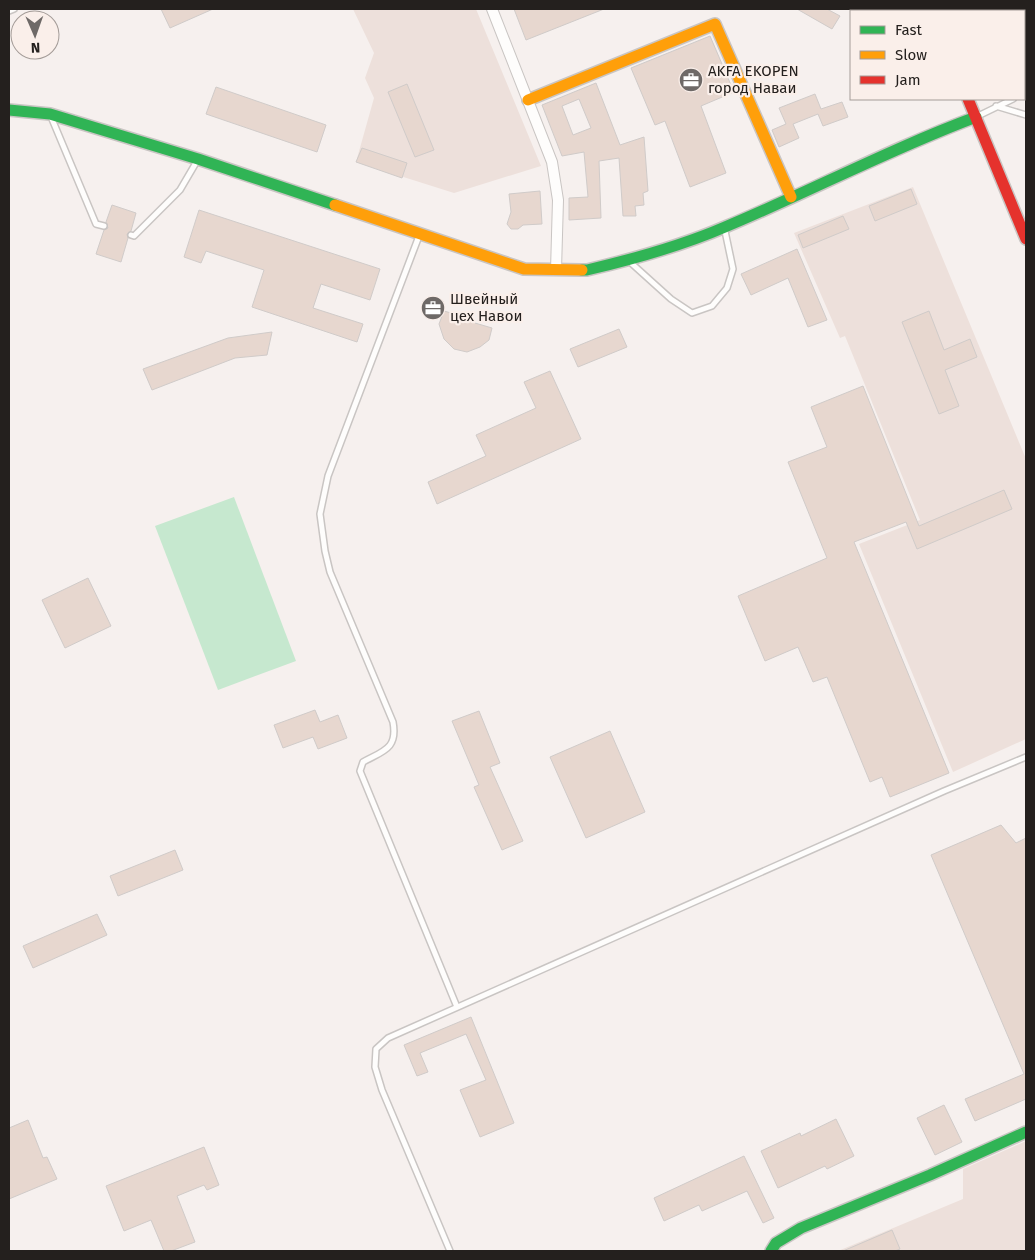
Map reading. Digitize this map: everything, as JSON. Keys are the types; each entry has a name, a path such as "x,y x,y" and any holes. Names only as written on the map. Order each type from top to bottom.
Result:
{"street":[{"path":"492,9 552,162 558,200 556,270"},
{"path":"528,100 715,24 791,197"},
{"path":"968,100 1026,239"},
{"path":"9,110 50,114 198,159 524,269 556,270 587,270 664,250 724,228 923,137 976,117"},
{"path":"771,1251 776,1243 801,1228 930,1175 1026,1132"}],"lane":[{"path":"9,11 14,9"},
{"path":"976,117 1011,100"},
{"path":"996,106 1026,115"},
{"path":"50,114 96,224 104,226"},
{"path":"131,235 134,236 180,190 198,159"},
{"path":"628,260 671,299 692,313 712,306 727,288 733,269 724,228"},
{"path":"420,234 328,476 320,514 330,572 394,722 395,734 390,747 363,762 360,771 457,1007"},
{"path":"450,1251 382,1090 374,1066 376,1049 388,1038 1026,756"}],"shaded area":[{"path":"353,9 476,9 541,166 454,193 356,162 374,98 365,78 374,53"},
{"path":"913,187 1026,459 1026,739 953,772 859,544 920,520 845,336 840,338 794,233"},
{"path":"1026,1141 1026,1251 838,1251 963,1199 963,1169"}],"green space":[{"path":"234,497 296,661 218,690 155,526"}],"building":[{"path":"161,9 213,9 170,28"},
{"path":"514,9 604,9 526,40"},
{"path":"797,9 827,9 840,16 832,29"},
{"path":"710,36 734,92 701,106 726,173 690,187 665,121 655,125 631,68"},
{"path":"596,83 620,145 644,137 648,191 643,193 644,205 635,206 636,216 623,216 619,158 599,161 601,218 569,220 569,198 588,197 584,152 562,156 542,105","holes":["579,99 591,128 573,135 562,106"]},
{"path":"407,84 434,150 415,157 388,92"},
{"path":"216,87 326,125 317,152 206,114"},
{"path":"815,94 821,109 842,102 848,117 823,126 818,114 793,124 799,138 779,147 772,130 786,124 779,108"},
{"path":"362,148 407,163 402,178 356,162"},
{"path":"911,189 917,204 875,221 869,206"},
{"path":"540,191 542,224 523,225 518,229 511,229 507,224 511,212 509,194"},
{"path":"112,205 136,213 131,231 127,234 128,238 121,262 96,254 104,230 108,228 106,222"},
{"path":"199,210 380,269 370,300 321,284 313,308 363,324 357,342 252,307 264,270 206,251 201,263 184,257"},
{"path":"843,216 849,229 803,248 798,235"},
{"path":"797,249 827,320 808,327 788,278 751,295 741,274"},
{"path":"444,311 458,315 465,312 471,314 475,323 492,328 489,340 480,347 467,352 454,349 444,339 439,324"},
{"path":"929,311 944,350 970,339 977,357 945,370 959,406 939,414 902,322"},
{"path":"619,329 627,347 578,367 570,349"},
{"path":"272,332 267,355 235,358 152,390 143,369 228,338"},
{"path":"550,371 581,439 437,504 428,482 486,456 476,435 536,408 524,382"},
{"path":"863,386 919,526 1004,490 1012,509 917,549 906,522 854,542 949,773 890,797 882,777 870,782 827,677 813,682 798,647 765,661 738,596 827,558 788,462 827,447 811,407"},
{"path":"88,578 111,626 65,648 42,600"},
{"path":"315,710 320,722 338,715 347,738 318,749 313,737 283,748 274,725"},
{"path":"479,711 500,763 490,767 523,841 502,850 474,787 479,785 452,721"},
{"path":"610,731 645,812 586,838 550,757"},
{"path":"1001,825 1016,843 1026,838 1026,1099 975,1121 965,1099 1024,1074 931,855"},
{"path":"175,850 183,870 118,896 110,876"},
{"path":"97,914 107,935 33,968 23,946"},
{"path":"471,1017 514,1123 480,1137 460,1090 486,1080 466,1034 420,1053 428,1072 417,1076 404,1045"},
{"path":"944,1105 962,1142 935,1155 917,1118"},
{"path":"836,1119 854,1156 827,1169 825,1166 778,1188 761,1151 800,1133 801,1136"},
{"path":"28,1120 43,1158 47,1157 57,1179 9,1199 9,1128"},
{"path":"204,1147 219,1185 207,1190 204,1185 177,1196 195,1242 171,1251 164,1251 151,1220 124,1231 106,1186"},
{"path":"744,1156 774,1218 763,1223 747,1191 702,1211 699,1205 664,1221 654,1198"},
{"path":"892,1230 900,1249 895,1251 843,1251"}],"traffic: fast":[{"path":"9,110 50,114 198,159 335,205"},
{"path":"582,270 640,257 708,234 944,129 976,117"},
{"path":"771,1251 776,1243 801,1228 930,1175 1026,1132"}],"traffic: slow":[{"path":"528,100 715,24 791,197"},
{"path":"335,205 524,269 582,270"}],"traffic: jam":[{"path":"968,100 1026,239"}],"place":[{"name":"AKFA EKOPEN город Наваи","path":"691,80"},
{"name":"Швейный цех Навои","path":"433,308"}]}
